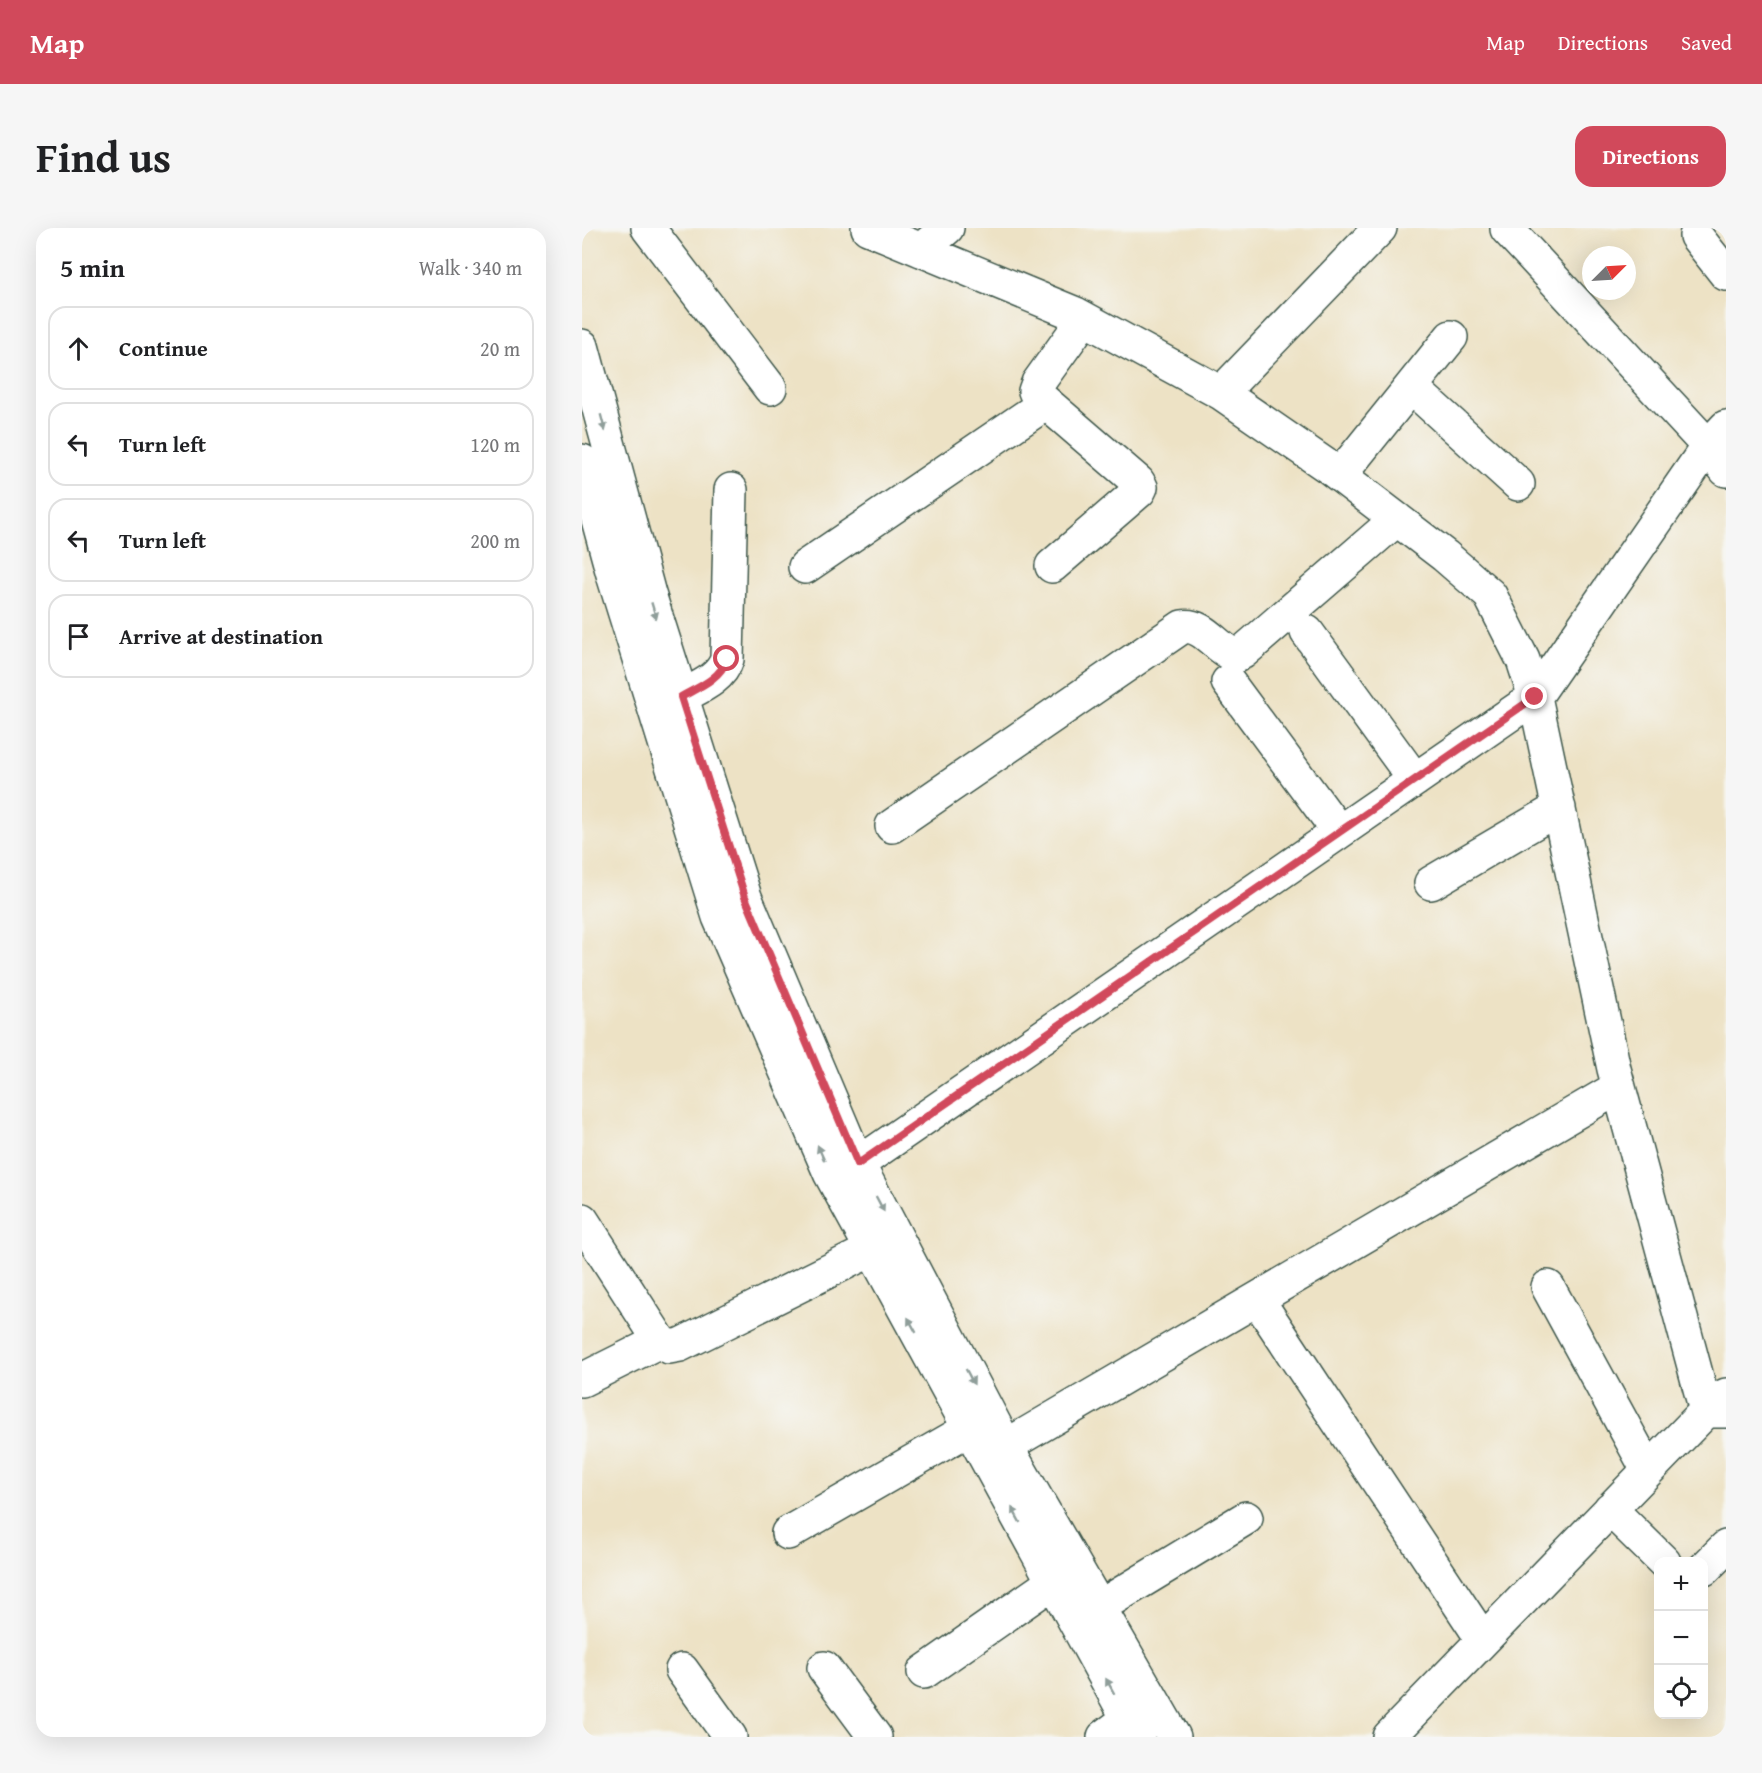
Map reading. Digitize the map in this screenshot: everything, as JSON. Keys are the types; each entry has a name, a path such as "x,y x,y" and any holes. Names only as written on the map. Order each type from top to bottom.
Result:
{"street":[{"path":"648,228 771,388"},
{"path":"868,228 1076,314 1221,393 1340,475 1445,556 1490,595 1522,660 1535,697 1619,1087 1719,1405 1648,1470 1389,1737"},
{"path":"921,250 947,228"},
{"path":"1221,393 1380,228"},
{"path":"858,1164 1535,697 1720,448 1507,229"},
{"path":"1696,236 1726,274"},
{"path":"1052,566 1141,488 1138,482 1035,391 1038,383 1084,319"},
{"path":"1340,475 1451,337"},
{"path":"582,346 649,594 745,897 858,1164 1006,1446 1174,1737"},
{"path":"1411,387 1518,484"},
{"path":"805,567 1046,403"},
{"path":"582,461 614,579 719,916 830,1173 1053,1582 1124,1731"},
{"path":"681,697 715,678 723,671 727,659 731,490"},
{"path":"892,826 1182,627 1198,628 1236,656 1243,652 1397,519"},
{"path":"1307,632 1414,780"},
{"path":"1228,682 1339,832"},
{"path":"1431,883 1559,808"},
{"path":"1006,1446 1619,1087"},
{"path":"582,1220 660,1341 669,1347 680,1345 871,1250"},
{"path":"1548,1287 1648,1470"},
{"path":"1257,1299 1483,1640"},
{"path":"582,1380 660,1341"},
{"path":"788,1533 969,1428"},
{"path":"1610,1509 1659,1557"},
{"path":"1099,1606 1246,1518"},
{"path":"1708,1565 1726,1547"},
{"path":"924,1672 1053,1582"},
{"path":"824,1668 875,1737"},
{"path":"682,1670 730,1737"}],"route":[{"path":"727,659 723,671 715,678 681,697 745,897 858,1164 1535,697"}]}
